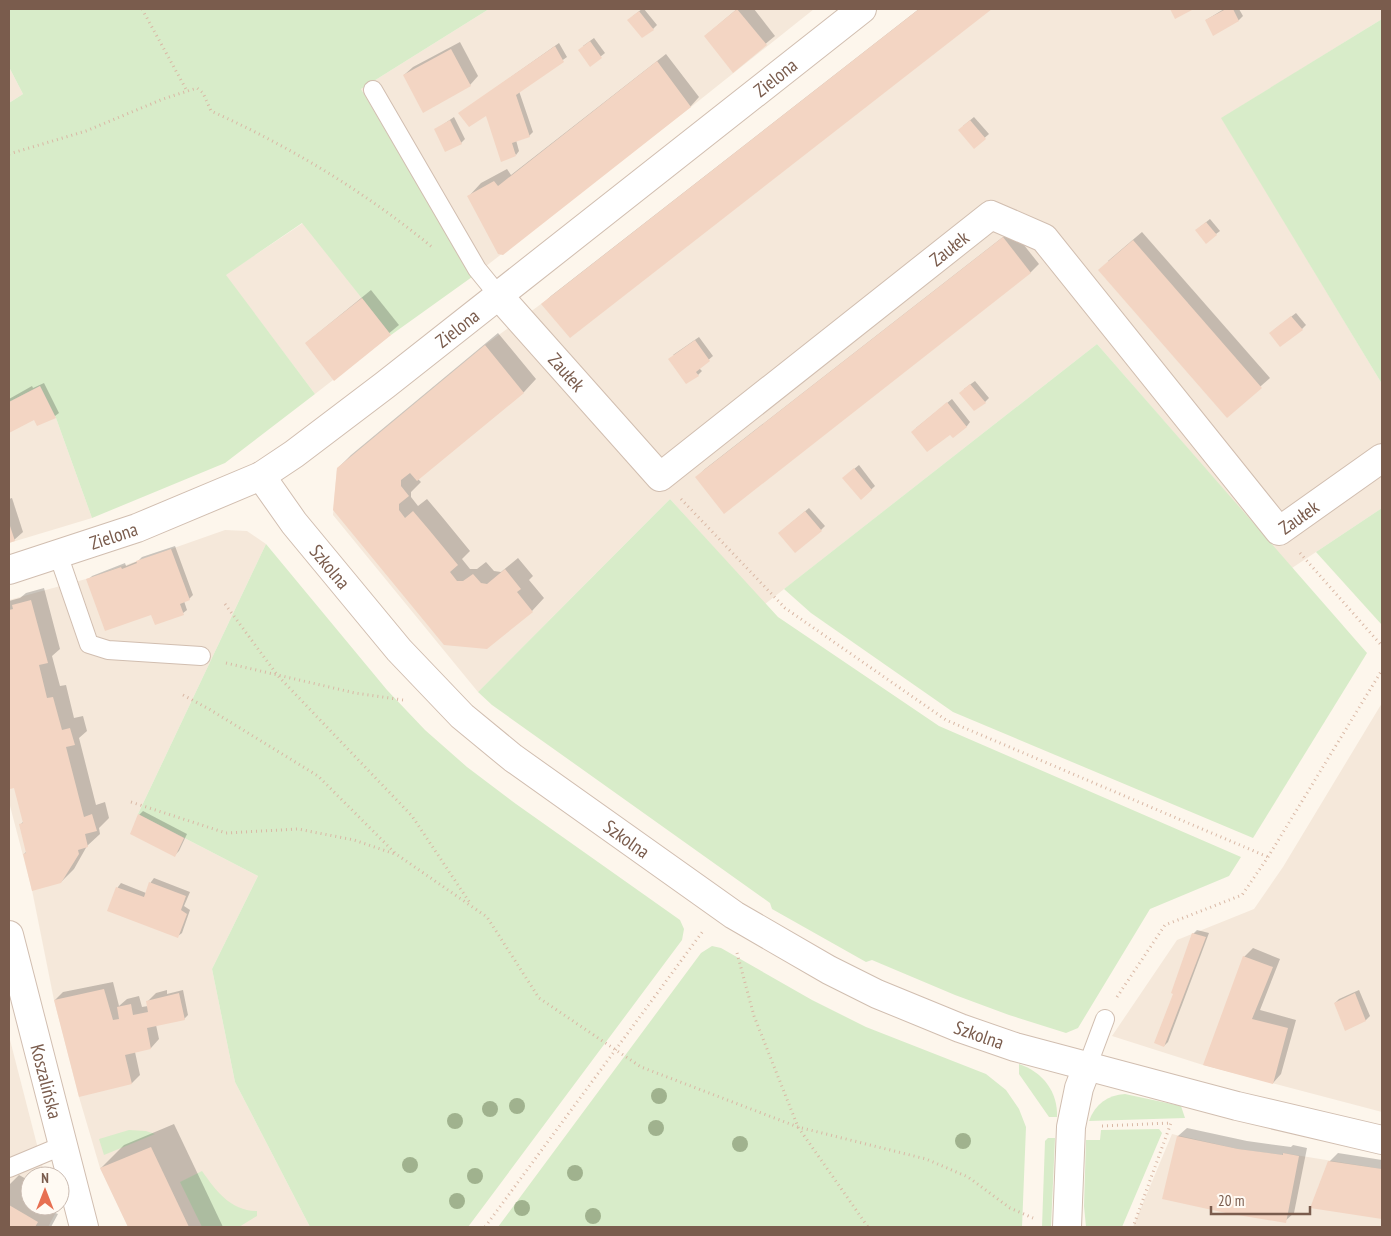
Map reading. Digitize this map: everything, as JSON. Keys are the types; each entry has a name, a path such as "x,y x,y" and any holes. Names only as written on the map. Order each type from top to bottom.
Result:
{"street":[{"name":"Zielona","path":"9,570 137,528 261,476 294,454 499,296 862,9"},
{"name":"Zaułek","path":"499,296 660,477 991,215 1044,238 1279,531 1382,458"},
{"name":"Szkolna","path":"261,476 294,523 399,650 462,716 513,758 734,915 829,970 877,994 960,1028 1016,1047 1086,1067 1382,1140"},
{"name":"Koszalińska","path":"9,935 84,1227"},
{"path":"1068,1227 1072,1127 1077,1097 1086,1067"}],"lane":[{"path":"373,90 477,268 499,296"},
{"path":"58,554 89,644 108,650 201,656"},
{"path":"1086,1067 1104,1019"},
{"path":"9,1168 64,1146"}],"path":[{"path":"142,9 188,91"},
{"path":"9,154 86,131 155,102 197,88 203,93 211,111 251,129 320,166 365,196 433,248"},
{"path":"660,477 785,608 946,720 1268,857"},
{"path":"1279,531 1382,646"},
{"path":"226,604 278,676 412,816 471,906"},
{"path":"201,656 355,693 412,702"},
{"path":"1104,1019 1165,925 1242,895 1268,857 1382,670"},
{"path":"183,695 318,776 396,854 487,917 540,998 641,1067 798,1127 926,1159 968,1177 1010,1208 1034,1218"},
{"path":"132,802 226,832 298,829 354,840 396,854"},
{"path":"485,1227 706,926"},
{"path":"735,944 754,1016 798,1127 868,1227"},
{"path":"1133,1227 1171,1123"}],"shaded area":[{"path":"489,9 814,9 472,277 361,89"},
{"path":"919,9 1382,9 1382,19 1222,118 1382,384 1382,508 1292,568 1097,344 765,604 670,499 478,692 333,515 337,468 485,345 541,304"},
{"path":"9,67 23,94 9,103"},
{"path":"303,223 391,335 315,394 225,275"},
{"path":"40,386 56,418 92,518 9,543 9,402"},
{"path":"225,530 247,531 266,544 138,814 258,876 212,969 235,1082 310,1227 128,1227 100,1168 79,1097 54,1000 32,890 9,802 9,600 86,579"},
{"path":"1382,703 1382,1112 1203,1065 1112,1036 1177,940 1254,909 1283,867"},
{"path":"9,1036 42,1166 20,1166 20,1216 54,1216 48,1227 9,1227"},
{"path":"1172,1134 1238,1149 1282,1155 1283,1153 1382,1169 1382,1227 1133,1227"}],"green space":[{"path":"9,9 489,9 361,89 472,277 391,335 302,223 226,275 315,394 225,463 92,518 56,418 40,386 9,402 9,103 23,94 9,67"},
{"path":"1382,19 1382,384 1221,118"},
{"path":"1097,344 1367,653 1253,838 953,712 811,613 784,589"},
{"path":"670,499 778,617 939,726 1241,857 1229,876 1150,909 1078,1028 1066,1033 955,995 872,960 866,962 772,909 770,903 492,705 478,692"},
{"path":"1382,508 1382,625 1316,552"},
{"path":"266,544 387,690 425,730 467,767 516,804 680,920 684,929 682,940 468,1227 310,1227 235,1082 212,969 258,876 138,814"},
{"path":"712,946 721,948 812,1000 866,1027 986,1074 1006,1090 1019,1109 1026,1127 1022,1227 498,1227 701,953"},
{"path":"1019,1064 1035,1072 1047,1084 1055,1099 1057,1117 1049,1117 1019,1074"},
{"path":"1125,1094 1181,1106 1185,1118 1089,1121 1099,1105 1108,1098"},
{"path":"1159,1129 1162,1133 1122,1227 1086,1227 1084,1206 1086,1140 1100,1140 1101,1130"},
{"path":"129,1130 146,1131 155,1134 104,1155 99,1139"},
{"path":"1048,1138 1055,1138 1051,1227 1042,1227 1045,1141"},
{"path":"202,1171 213,1186 232,1204 239,1208 257,1211 257,1216 239,1227 202,1227 180,1182"}],"building":[{"path":"737,9 767,45 733,73 704,36"},
{"path":"919,9 992,9 570,338 541,304"},
{"path":"1170,9 1191,9 1192,10 1175,19"},
{"path":"1226,9 1233,9 1239,21 1213,36 1205,20"},
{"path":"639,11 654,30 642,38 627,20"},
{"path":"590,41 602,58 590,67 578,50"},
{"path":"555,46 564,62 516,95 530,137 512,143 516,156 501,162 486,116 469,127 458,113"},
{"path":"451,49 471,86 423,113 403,75"},
{"path":"657,61 691,107 503,255 498,254 467,196 494,181 498,186"},
{"path":"450,120 462,144 445,152 434,129"},
{"path":"970,120 986,139 974,149 958,130"},
{"path":"1206,222 1217,235 1206,244 1195,230"},
{"path":"1003,237 1031,273 724,514 695,477"},
{"path":"1133,240 1262,388 1227,418 1098,270"},
{"path":"362,298 391,335 334,381 305,343"},
{"path":"1291,316 1303,330 1280,347 1269,333"},
{"path":"695,340 710,361 696,372 699,376 686,384 668,359"},
{"path":"485,345 524,393 417,481 410,473 401,480 401,486 409,496 399,504 399,510 405,518 413,511 458,565 450,572 457,581 463,581 473,574 481,583 487,584 505,569 521,589 517,592 533,612 487,649 444,645 333,510 337,468"},
{"path":"970,384 986,403 974,411 959,393"},
{"path":"40,386 56,418 37,426 34,420 9,433 9,402"},
{"path":"947,402 967,427 953,438 950,435 927,452 911,432"},
{"path":"854,468 872,490 861,500 842,478"},
{"path":"805,511 822,531 795,553 778,533"},
{"path":"9,523 15,541 9,543"},
{"path":"171,549 190,600 180,604 184,615 155,625 151,615 105,631 86,579 121,567 122,569 137,563 136,561"},
{"path":"31,600 48,663 39,665 47,698 53,697 62,730 70,728 75,745 66,747 84,817 92,814 97,831 85,834 88,847 78,850 79,854 61,883 32,891 23,854 26,853 19,824 23,823 14,788 10,789 9,785 9,610 13,609 12,605"},
{"path":"138,814 184,838 175,857 130,834"},
{"path":"149,882 186,896 181,910 187,914 178,938 107,911 116,887 144,897"},
{"path":"1192,933 1206,937 1164,1047 1154,1043 1173,994 1171,993"},
{"path":"1243,956 1273,967 1252,1019 1288,1028 1273,1084 1203,1065"},
{"path":"104,989 113,1020 119,1019 117,1007 131,1004 133,1015 148,1012 146,1001 179,993 185,1020 147,1028 151,1049 125,1055 132,1084 79,1097 54,1000"},
{"path":"1355,993 1366,1021 1345,1031 1334,1003"},
{"path":"1177,1136 1238,1149 1299,1156 1286,1223 1226,1213 1162,1199"},
{"path":"151,1147 189,1227 128,1227 100,1168"},
{"path":"1328,1161 1382,1169 1382,1219 1310,1208"},
{"path":"9,1205 20,1211 20,1216 28,1216 38,1222 35,1227 9,1227"}]}
